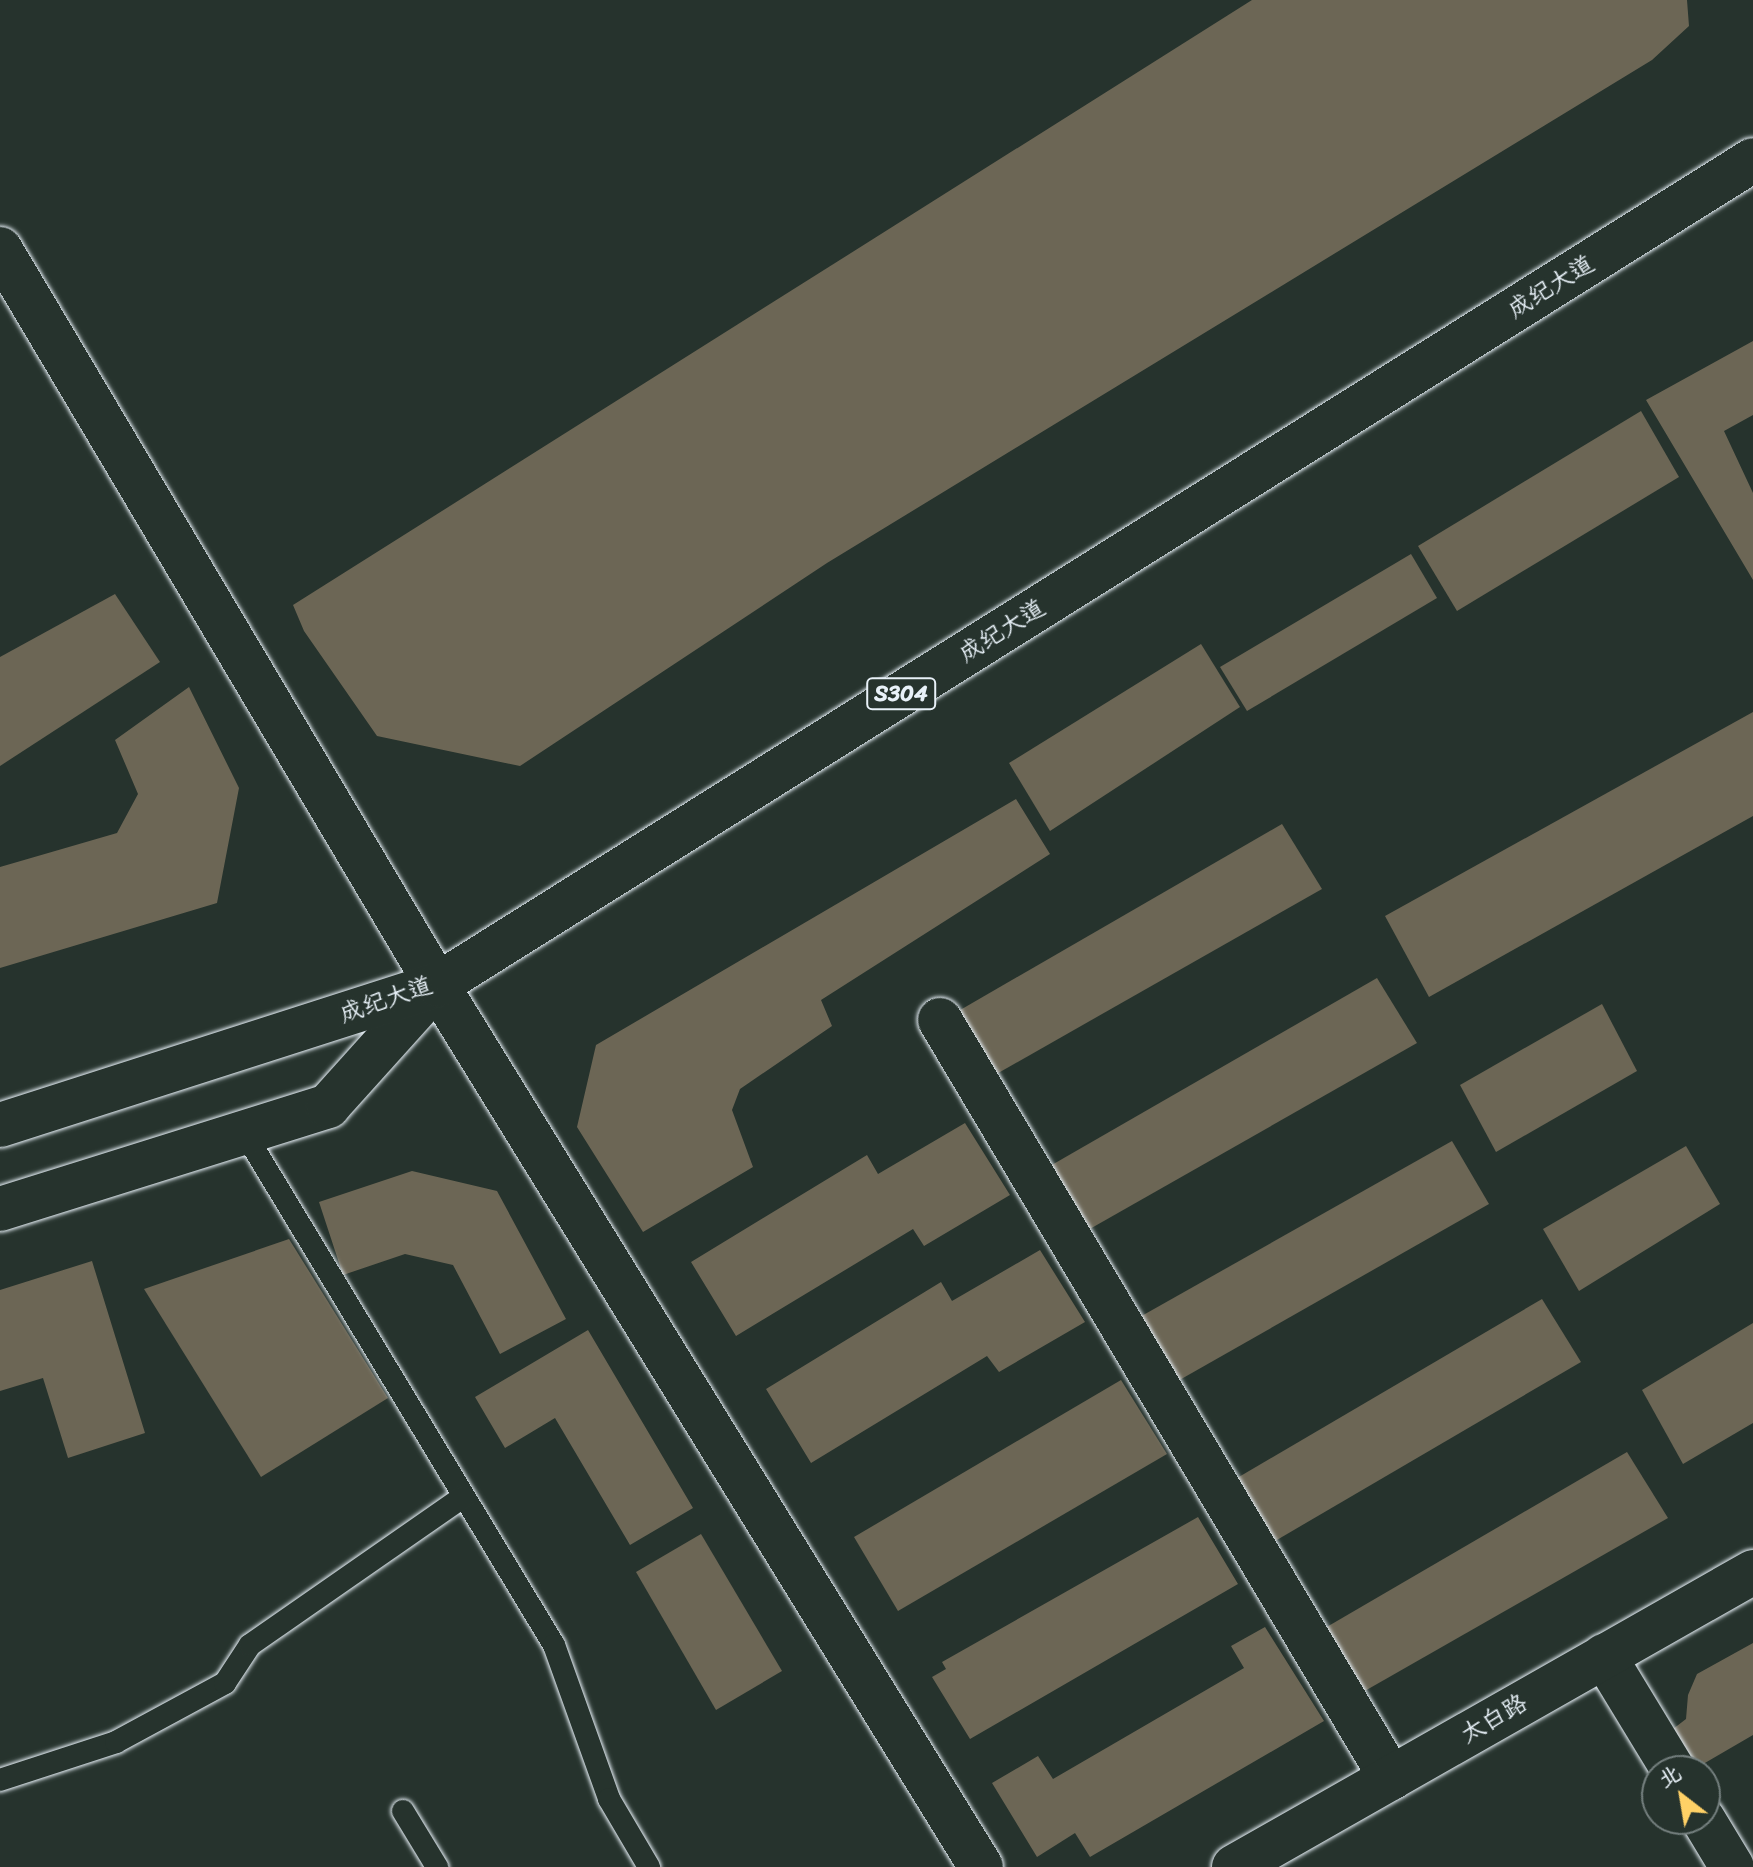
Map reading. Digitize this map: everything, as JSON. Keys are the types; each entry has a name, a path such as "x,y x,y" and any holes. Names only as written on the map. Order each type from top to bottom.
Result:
{"main road":[{"name":"成纪大道","path":"0,1125 437,985 1753,160"},
{"path":"0,249 437,985 981,1867"},
{"path":"0,1209 328,1106 437,985"},
{"path":"940,1020 1391,1778"},
{"name":"太白路","path":"1234,1867 1753,1572"},
{"path":"1604,1656 1664,1755"},
{"path":"1713,1835 1732,1867"}],"lane":[{"path":"244,1132 554,1645 609,1799 649,1867"},
{"path":"0,1780 116,1742 225,1683 250,1645 463,1497"},
{"path":"403,1811 437,1867"}],"building":[{"path":"1252,0 1687,0 1689,26 1652,60 827,563 520,766 377,736 304,631 293,605"},
{"path":"1753,341 1753,415 1724,431 1753,493 1753,580 1646,400"},
{"path":"1641,411 1679,477 1457,611 1418,546"},
{"path":"1411,554 1437,598 1247,711 1220,667"},
{"path":"115,594 160,662 0,766 0,657"},
{"path":"1201,644 1240,707 1050,831 1009,763"},
{"path":"189,687 239,788 217,903 0,968 0,867 117,833 138,794 115,740"},
{"path":"1753,712 1753,816 1429,997 1385,916"},
{"path":"1016,799 1050,854 821,1000 832,1026 740,1089 732,1110 753,1167 643,1232 577,1127 596,1045"},
{"path":"1282,824 1322,889 993,1076 955,1013"},
{"path":"1377,978 1417,1043 1088,1230 1050,1166"},
{"path":"1602,1004 1637,1071 1496,1152 1460,1085"},
{"path":"965,1123 1010,1195 924,1246 913,1229 736,1336 691,1262 867,1155 878,1174"},
{"path":"1452,1141 1489,1204 1176,1382 1138,1318"},
{"path":"1686,1146 1720,1204 1579,1291 1543,1229"},
{"path":"412,1171 497,1191 566,1319 500,1354 453,1265 405,1254 343,1275 319,1202"},
{"path":"289,1239 388,1398 261,1477 144,1289"},
{"path":"1040,1250 1085,1322 999,1372 987,1356 811,1463 766,1389 941,1282 952,1301"},
{"path":"92,1261 145,1433 68,1458 43,1378 0,1391 0,1290"},
{"path":"1542,1299 1581,1362 1270,1544 1232,1481"},
{"path":"1753,1323 1753,1423 1683,1464 1642,1390"},
{"path":"588,1330 693,1508 630,1545 555,1418 505,1448 475,1397"},
{"path":"1121,1380 1167,1454 898,1611 854,1537"},
{"path":"1627,1452 1668,1518 1363,1692 1325,1628"},
{"path":"1198,1517 1238,1584 970,1739 932,1677 946,1669 942,1662"},
{"path":"701,1534 782,1671 716,1710 636,1572"},
{"path":"1265,1627 1324,1721 1090,1857 1075,1833 1037,1857 992,1783 1038,1756 1053,1779 1244,1668 1231,1646"},
{"path":"1753,1643 1753,1735 1719,1755 1690,1755 1673,1729 1686,1719 1688,1695 1697,1674"}]}
